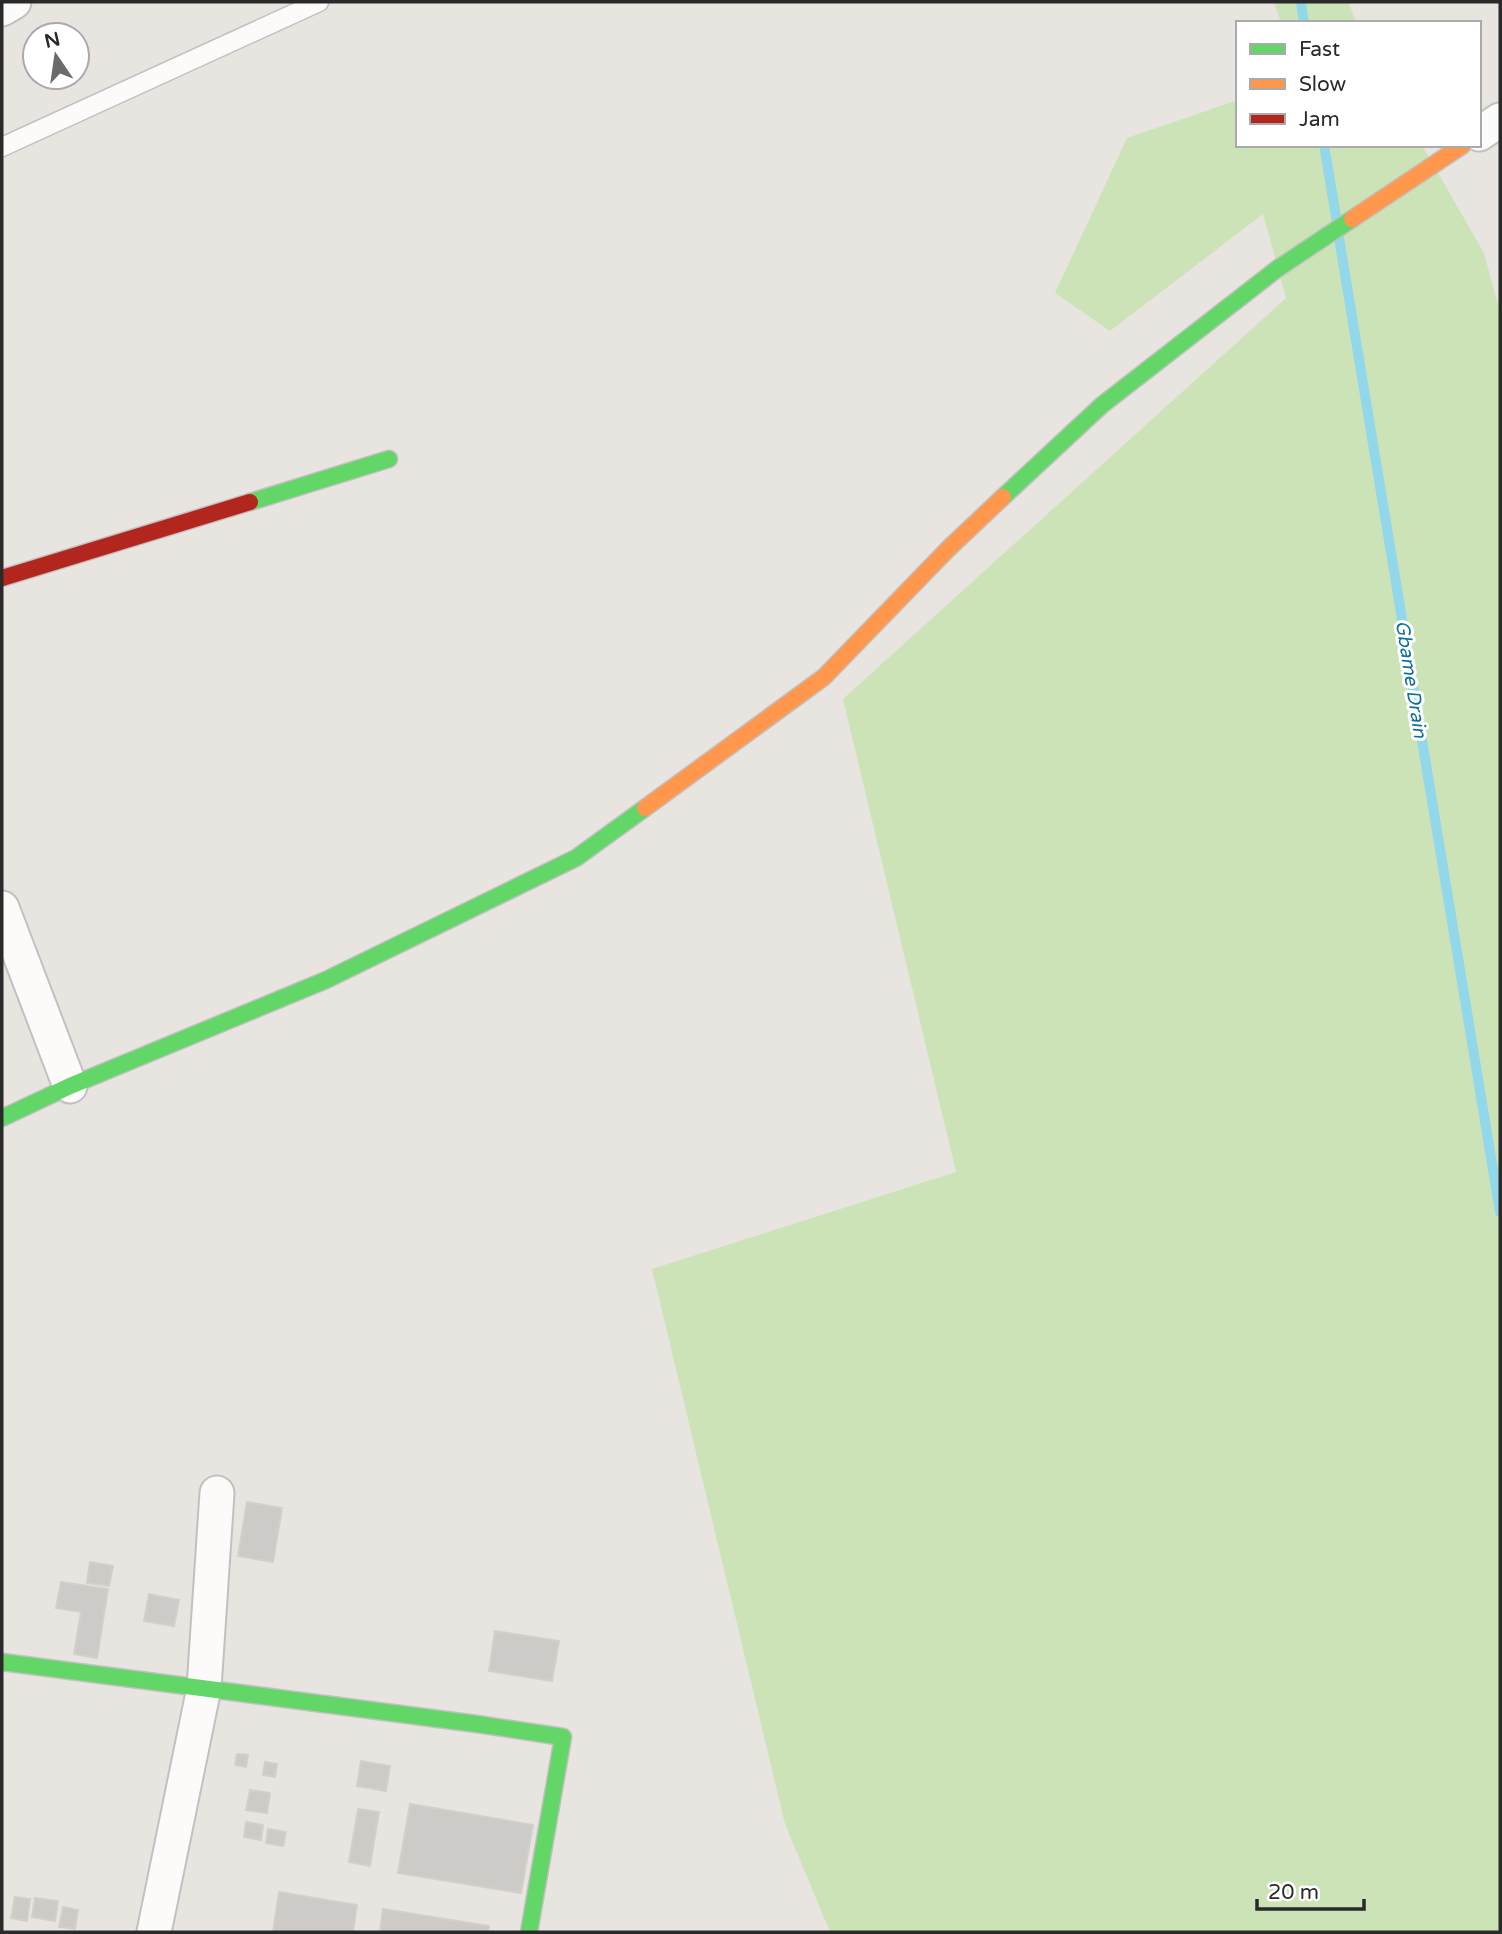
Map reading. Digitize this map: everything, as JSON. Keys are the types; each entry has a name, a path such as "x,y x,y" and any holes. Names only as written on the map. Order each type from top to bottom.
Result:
{"street":[{"path":"2,9 14,2"},
{"path":"1481,133 1500,120"},
{"path":"2,1118 70,1086 326,981 576,858 824,677 948,549 1102,405 1277,269 1460,147"},
{"path":"2,578 390,458"},
{"path":"2,908 70,1086"},
{"path":"154,1932 204,1688 217,1493"},
{"path":"2,1662 563,1737 529,1932"}],"lane":[{"path":"2,147 319,2"}],"green space":[{"path":"1274,2 1348,2 1356,21 1280,21"},
{"path":"1236,101 1236,147 1423,147 1484,253 1500,312 1500,1932 830,1932 785,1824 652,1269 956,1172 843,699 1286,298 1263,214 1110,331 1055,293 1127,138"}],"building":[{"path":"247,1502 282,1508 273,1562 238,1556"},
{"path":"90,1562 113,1566 109,1586 87,1583"},
{"path":"61,1582 108,1589 97,1658 74,1654 81,1612 56,1608"},
{"path":"149,1594 179,1600 174,1626 144,1621"},
{"path":"495,1631 559,1641 552,1681 489,1671"},
{"path":"237,1754 248,1755 246,1767 235,1765"},
{"path":"361,1761 390,1766 386,1791 357,1786"},
{"path":"265,1762 277,1764 275,1777 263,1775"},
{"path":"250,1790 270,1793 267,1813 246,1810"},
{"path":"410,1804 533,1825 521,1893 398,1873"},
{"path":"358,1809 379,1812 370,1866 349,1862"},
{"path":"246,1822 263,1825 261,1840 244,1837"},
{"path":"268,1829 286,1832 283,1846 266,1843"},
{"path":"279,1892 357,1905 353,1932 273,1932"},
{"path":"15,1897 30,1899 27,1921 11,1918"},
{"path":"35,1898 58,1901 55,1921 32,1917"},
{"path":"63,1907 78,1910 75,1929 59,1927"},
{"path":"383,1909 489,1926 488,1932 380,1932"}],"waterway":[{"name":"Gbame Drain","path":"1301,2 1304,21"},
{"name":"Gbame Drain","path":"1324,147 1337,222"},
{"name":"Gbame Drain","path":"1339,238 1500,1212"}],"traffic: fast":[{"path":"1003,497 1102,405 1277,269 1352,219"},
{"path":"250,502 389,459"},
{"path":"2,1118 70,1086 326,980 576,858 645,808"},
{"path":"2,1662 563,1737 529,1932"}],"traffic: slow":[{"path":"1352,219 1460,147"},
{"path":"645,808 824,677 948,549 1003,497"}],"traffic: jam":[{"path":"2,578 250,502"}]}
